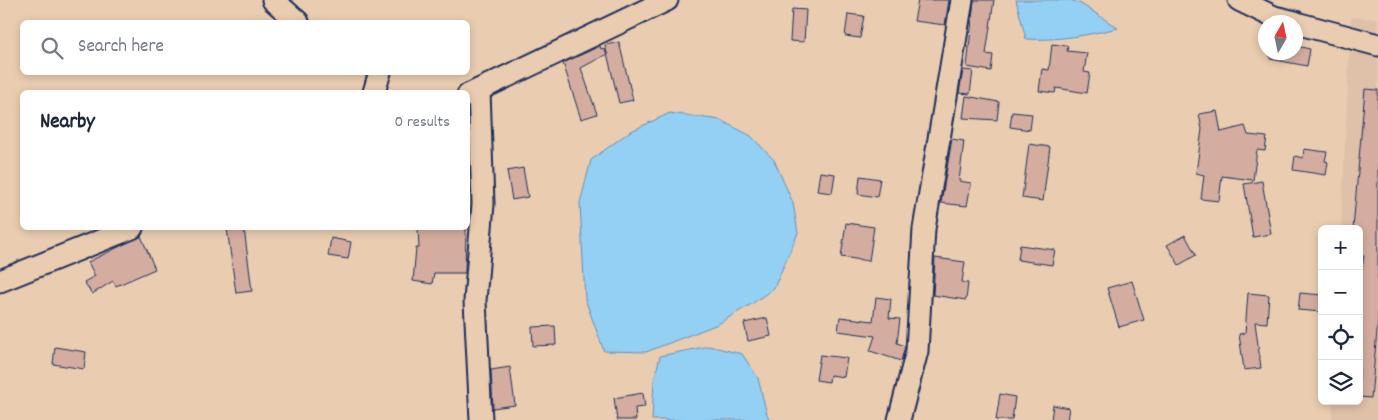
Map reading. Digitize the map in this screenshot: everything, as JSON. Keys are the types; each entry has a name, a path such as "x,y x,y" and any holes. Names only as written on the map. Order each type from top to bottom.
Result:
{"street":[{"path":"274,0 296,20"},
{"path":"481,420 475,301 483,204 473,93 667,0"},
{"path":"899,420 917,351 924,229 962,0"},
{"path":"1239,0 1270,15"},
{"path":"1303,25 1378,45"},
{"path":"375,90 379,75"},
{"path":"0,281 127,230"}],"shaded area":[{"path":"1351,17 1378,19 1378,420 1332,420 1333,405 1363,405 1363,225 1341,225"}],"water":[{"path":"1016,0 1070,0 1081,4 1118,28 1061,38 1026,39"},
{"path":"670,113 720,120 751,136 774,160 793,203 798,233 774,288 753,303 718,324 646,352 604,351 585,299 580,203 591,160 629,132"},
{"path":"709,346 742,354 758,378 767,415 770,420 652,420 654,381 660,356"}],"building":[{"path":"918,0 949,0 945,25 914,21"},
{"path":"974,0 994,0 986,54 993,55 991,71 967,67"},
{"path":"792,9 806,10 804,42 790,41"},
{"path":"848,14 864,16 860,38 845,36"},
{"path":"619,42 633,100 619,103 605,45"},
{"path":"1052,44 1068,46 1067,51 1087,53 1084,72 1090,73 1087,93 1056,88 1055,93 1039,91 1042,69 1049,70"},
{"path":"600,46 601,49 604,48 607,54 581,68 597,114 581,119 563,63"},
{"path":"1303,48 1310,49 1307,66 1275,60 1303,60"},
{"path":"963,70 973,71 970,94 959,93"},
{"path":"1365,89 1378,90 1378,320 1371,398 1363,397 1363,225 1353,225"},
{"path":"966,96 999,102 997,120 963,118"},
{"path":"1217,111 1221,132 1245,126 1248,135 1267,137 1265,151 1257,150 1253,180 1222,176 1219,201 1201,199 1204,175 1196,173 1202,129 1199,114"},
{"path":"1012,112 1032,114 1030,130 1010,127"},
{"path":"952,139 964,141 959,181 971,183 967,206 941,203"},
{"path":"1029,144 1050,147 1043,201 1022,198"},
{"path":"1304,149 1327,152 1325,161 1328,162 1326,175 1293,170 1295,156 1303,158"},
{"path":"523,168 528,197 512,200 507,171"},
{"path":"820,172 835,174 832,193 817,191"},
{"path":"860,176 880,179 877,197 858,194"},
{"path":"1262,181 1271,234 1253,237 1244,184"},
{"path":"846,223 874,227 869,261 841,257"},
{"path":"227,230 244,230 252,291 236,293"},
{"path":"418,230 466,230 465,273 434,273 432,284 413,281 416,248 419,248"},
{"path":"1185,235 1196,255 1179,265 1167,245"},
{"path":"141,236 155,269 116,286 113,281 92,294 84,282 95,276 88,262"},
{"path":"331,238 351,242 348,259 328,256"},
{"path":"1020,245 1055,250 1052,265 1018,260"},
{"path":"935,258 965,262 962,282 968,283 966,300 933,295"},
{"path":"1132,281 1144,320 1119,327 1107,288"},
{"path":"1248,293 1269,295 1267,323 1255,322 1261,368 1244,370 1239,334 1245,333"},
{"path":"1300,293 1318,295 1318,312 1298,310"},
{"path":"876,297 891,299 889,318 900,319 897,343 905,346 901,361 870,351 875,336 838,331 840,317 873,321"},
{"path":"767,318 771,336 748,341 744,323"},
{"path":"555,326 556,345 533,346 532,327"},
{"path":"55,347 86,352 84,369 53,364"},
{"path":"820,355 847,358 844,377 830,375 829,382 816,380"},
{"path":"510,367 515,405 493,408 491,370"},
{"path":"643,393 645,407 635,408 636,420 617,420 614,398"},
{"path":"1000,394 1015,397 1012,420 996,420"},
{"path":"1053,405 1069,408 1067,420 1051,420"}]}
